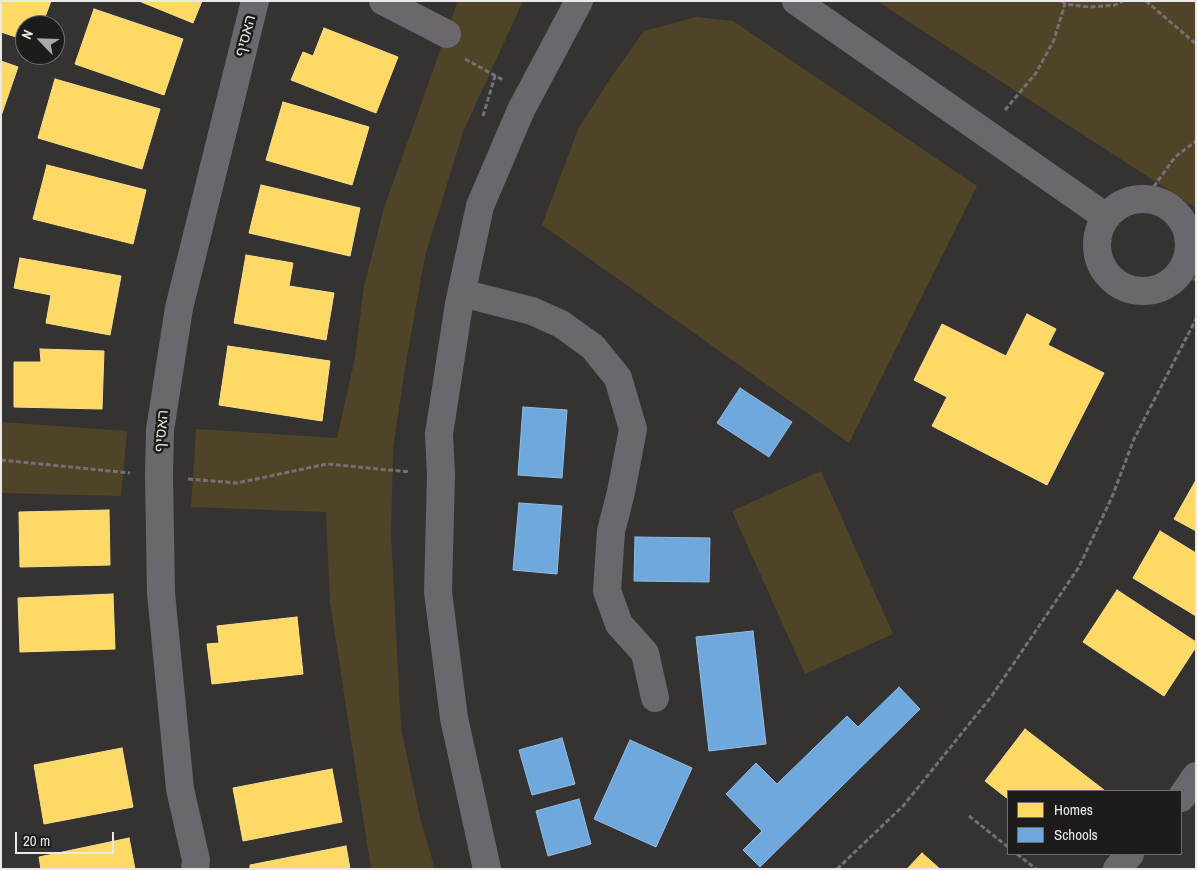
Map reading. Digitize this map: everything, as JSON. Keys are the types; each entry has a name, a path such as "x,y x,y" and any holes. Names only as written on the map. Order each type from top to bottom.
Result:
{"street":[{"name":"האסיף","path":"195,869 196,860 180,789 162,602 159,476 160,430 178,308 256,1"},
{"path":"383,1 448,34"},
{"path":"487,869 454,718 438,592 441,475 439,434 462,293 480,206 521,110 578,1"},
{"path":"796,1 1106,217"},
{"path":"1145,199 1161,202 1177,214 1186,227 1189,242 1187,257 1189,275 1153,290 1135,292 1112,281 1102,267 1097,256 1097,238 1106,217 1115,208 1128,201 1145,199"},
{"path":"462,293 532,311 562,324 593,347 618,378 633,429 622,492 611,530 607,591 619,624 645,653 655,698"},
{"path":"1116,869 1129,855"}],"path":[{"path":"982,131 1004,112 1036,73 1054,40 1063,3 1089,7 1115,5 1122,1"},
{"path":"1146,1 1196,44"},
{"path":"448,34 464,58 529,94"},
{"path":"1145,199 1175,157 1196,141"},
{"path":"837,869 903,806 991,698 1079,567 1112,497 1134,439 1196,320"},
{"path":"1,460 238,483 327,464 441,475"},
{"path":"969,816 1007,846"},
{"path":"1018,855 1036,869"}],"shaded area":[{"path":"454,1 523,1 463,132 425,256 393,449 391,535 401,728 420,818 435,869 371,869 330,602 326,512 191,507 196,429 337,438 355,358 364,286 384,208 457,3"},
{"path":"877,1 1196,1 1196,208"},
{"path":"696,17 733,21 977,186 849,443 542,225 579,127 644,31"},
{"path":"1,422 127,431 121,496 1,493"},
{"path":"821,471 893,634 805,674 732,511"}],"building: Homes":[{"path":"1,1 51,1 46,15 15,15 15,37 1,32"},
{"path":"139,1 202,1 193,23"},
{"path":"94,9 183,39 164,95 75,64"},
{"path":"324,28 398,57 376,113 291,80 303,52 313,56"},
{"path":"1,61 18,67 1,116"},
{"path":"55,79 160,109 142,169 38,138"},
{"path":"283,102 369,127 352,185 266,160"},
{"path":"47,165 146,190 133,244 33,219"},
{"path":"261,185 360,208 350,256 249,233"},
{"path":"246,255 293,263 289,286 334,293 326,340 234,323"},
{"path":"20,258 121,276 110,335 46,323 51,295 14,288"},
{"path":"1027,314 1056,329 1048,345 1104,373 1047,485 932,426 947,397 914,380 942,324 1006,356"},
{"path":"228,346 330,361 322,421 219,405"},
{"path":"40,349 104,351 102,409 14,407 14,362 41,362"},
{"path":"1196,480 1196,531 1174,519"},
{"path":"109,510 110,565 20,567 19,512"},
{"path":"1160,531 1196,553 1196,616 1133,578"},
{"path":"1117,590 1196,642 1196,647 1164,696 1083,642"},
{"path":"113,594 115,649 20,652 18,598"},
{"path":"297,617 303,674 212,684 207,644 219,643 217,626"},
{"path":"1025,729 1104,790 1007,790 1007,798 985,781"},
{"path":"122,748 133,807 44,824 34,765"},
{"path":"332,769 342,822 243,841 233,788"},
{"path":"129,838 135,869 41,869 39,857"},
{"path":"346,846 350,869 250,869 250,865"},
{"path":"922,853 940,869 907,869"}],"building: Schools":[{"path":"740,388 792,422 769,457 717,423"},
{"path":"523,407 567,410 562,478 518,475"},
{"path":"519,503 562,506 557,574 513,570"},
{"path":"635,537 710,538 709,582 634,581"},
{"path":"753,631 766,744 709,751 696,637"},
{"path":"899,687 920,709 760,867 743,850 762,831 726,794 756,763 777,784 847,716 858,727"},
{"path":"562,738 575,784 532,795 519,750"},
{"path":"630,740 692,768 656,847 594,819"},
{"path":"579,799 591,844 548,856 536,811"}]}
